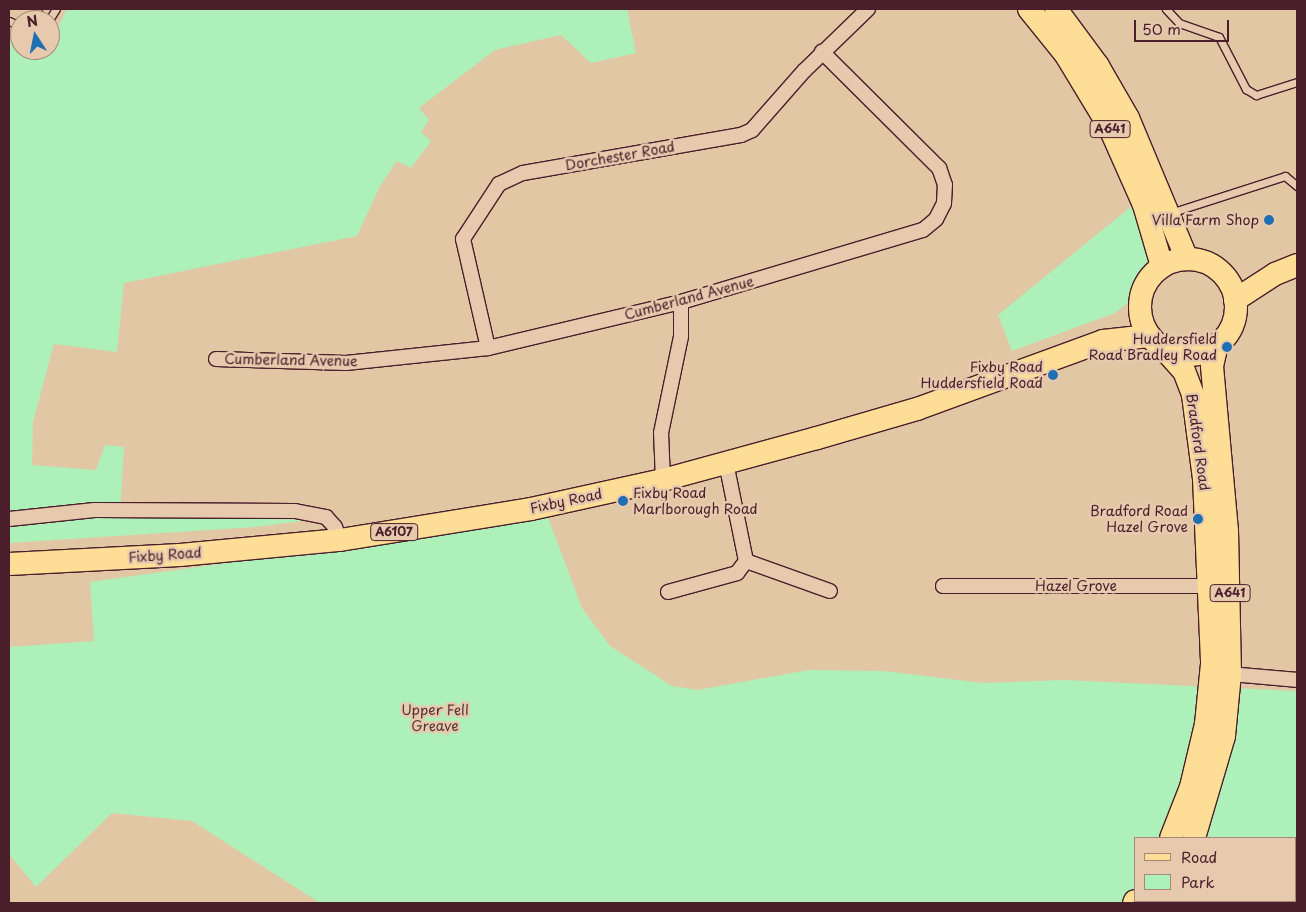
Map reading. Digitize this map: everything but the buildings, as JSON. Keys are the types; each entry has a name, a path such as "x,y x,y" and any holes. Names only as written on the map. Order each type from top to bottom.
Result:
{"main road":[{"name":"A641","path":"1029,9 1066,55 1109,126 1144,205 1162,266"},
{"name":"A641","path":"1056,9 1098,66 1128,118 1187,258"},
{"path":"1140,314 1144,286 1162,266 1187,258 1209,264 1227,279 1275,274"},
{"path":"1235,300 1275,274 1297,265"},
{"name":"A641","path":"1217,345 1232,325 1235,300 1227,279"},
{"name":"A641","path":"1140,314 1156,342"},
{"name":"Fixby Road","path":"9,564 180,555 340,540 483,518 663,480 917,409 1102,340 1140,314"},
{"name":"Fixby Road","path":"1102,340 1156,342"},
{"path":"1156,342 1191,355 1217,345"},
{"name":"Bradford Road","path":"1156,342 1184,371 1193,395 1204,478 1212,664 1206,724 1191,787 1171,837"},
{"name":"Bradford Road","path":"1194,837 1224,736 1230,674 1227,531 1212,366 1217,345"}],"street":[{"name":"Dorchester Road","path":"488,348 463,239 499,184 523,172 741,135 762,122 822,52 868,9"},
{"name":"Cumberland Avenue","path":"216,359 346,363 488,348 681,302 915,234 930,225 941,212 945,185 939,168 822,52"},
{"path":"663,480 661,433 681,336 681,302"},
{"path":"668,592 737,573 746,560 726,463"},
{"path":"9,519 95,510 295,511 326,517 335,528 340,540"},
{"path":"746,560 830,591"},
{"name":"Hazel Grove","path":"943,586 1209,586"},
{"path":"1230,674 1297,680"}],"lane":[{"path":"1166,9 1179,23 1219,37 1246,89 1256,95 1297,82"},
{"path":"1168,214 1285,176 1297,186"}],"green space":[{"path":"73,9 627,9 636,53 591,63 561,35 495,50 419,108 429,120 421,132 431,141 411,168 397,161 380,186 357,236 124,283 117,352 54,344 33,422 32,465 96,470 105,445 124,447 120,516 310,520 255,527 9,543 9,32 10,60 60,60 60,23 66,11"},
{"path":"1133,205 1152,262 1139,280 1132,300 1115,313 1012,351 998,315"},
{"name":"Upper Fell Greave","path":"547,515 582,608 610,646 672,686 698,690 809,670 884,671 983,683 1063,680 1297,691 1297,903 320,903 192,821 112,813 36,887 9,854 9,647 94,641 90,582 322,550"}],"place":[{"name":"Villa Farm Shop","path":"1269,220"},
{"name":"Huddersfield Road Bradley Road","path":"1227,347"},
{"name":"Fixby Road Huddersfield Road","path":"1053,375"},
{"name":"Fixby Road Marlborough Road","path":"623,501"},
{"name":"Bradford Road Hazel Grove","path":"1198,519"}]}
